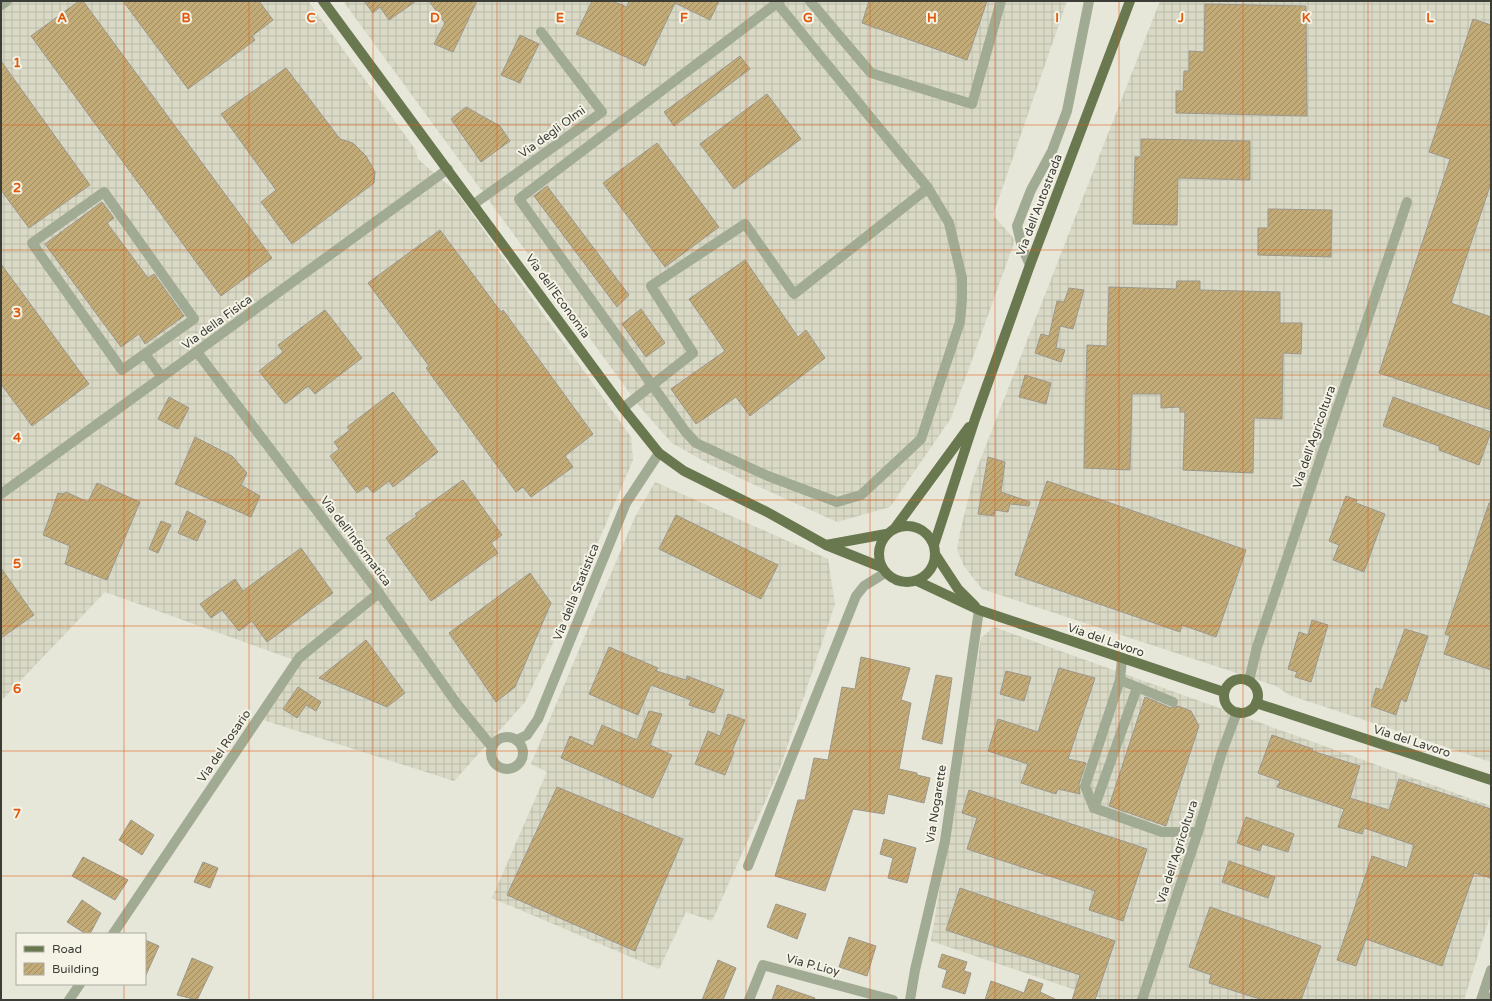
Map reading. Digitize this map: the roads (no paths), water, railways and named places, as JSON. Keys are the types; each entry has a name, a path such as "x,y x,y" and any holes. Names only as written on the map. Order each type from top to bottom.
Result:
{"main road":[{"name":"Via dell'Economia","path":"323,1 623,408 659,453 684,471 767,512 826,545 883,570"},
{"name":"Via dell'Autostrada","path":"917,581 930,570 934,550 975,419 1030,264 1130,1"},
{"name":"Via dell'Autostrada","path":"886,534 895,528 975,419"},
{"path":"895,528 904,526 918,528 930,537 934,550"},
{"path":"826,545 886,534"},
{"path":"886,534 878,550 883,570 900,582 917,581"},
{"name":"Via del Lavoro","path":"934,550 958,589 979,610"},
{"name":"Via del Lavoro","path":"917,581 979,610 1224,692"},
{"path":"1244,679 1249,681 1256,688 1256,703 1246,712 1237,712 1228,707 1225,703 1224,692 1230,683 1234,680 1244,679"},
{"name":"Via del Lavoro","path":"1256,703 1491,780"}],"street":[{"path":"1,5 7,1"},
{"path":"810,1 871,73 972,104 1001,1"},
{"path":"1030,264 1022,247 1017,226 1031,190 1052,151 1067,111 1089,1"},
{"path":"778,2 928,188 949,223 962,278 960,322 921,439 861,495 837,502 768,476 696,443 685,431 518,199 778,2"},
{"name":"Via degli Olmi","path":"474,204 602,112 541,32"},
{"name":"Via della Fisica","path":"1,494 448,169"},
{"path":"623,408 693,353 651,286 745,224 794,294 928,188"},
{"path":"104,192 194,319 145,354 122,370 32,243 104,192"},
{"name":"Via dell'Agricoltura","path":"1249,681 1257,647 1407,202"},
{"name":"Via dell'Informatica","path":"198,352 379,593 457,704 492,747"},
{"path":"145,354 162,377"},
{"name":"Via della Statistica","path":"517,740 527,735 538,719 626,503 659,453"},
{"path":"748,866 856,596 864,586 883,570"},
{"name":"Via del Rosario","path":"114,933 299,658 379,593"},
{"name":"Via Nogarette","path":"910,1000 915,970 945,841 979,610"},
{"path":"1122,659 1120,680 1085,786 1094,808 1162,832 1198,832"},
{"path":"1120,680 1173,702"},
{"path":"1094,808 1137,688"},
{"name":"Via dell'Agricoltura","path":"1142,1000 1198,832 1222,752 1237,712"},
{"path":"503,737 517,740 522,749 522,758 516,766 511,768 501,768 497,765 492,756 492,747 498,739 503,737"},
{"name":"Via P.Lioy","path":"749,1000 763,965 893,1000"},
{"path":"1481,1000 1491,970"},
{"path":"69,1000 79,985"}]}
